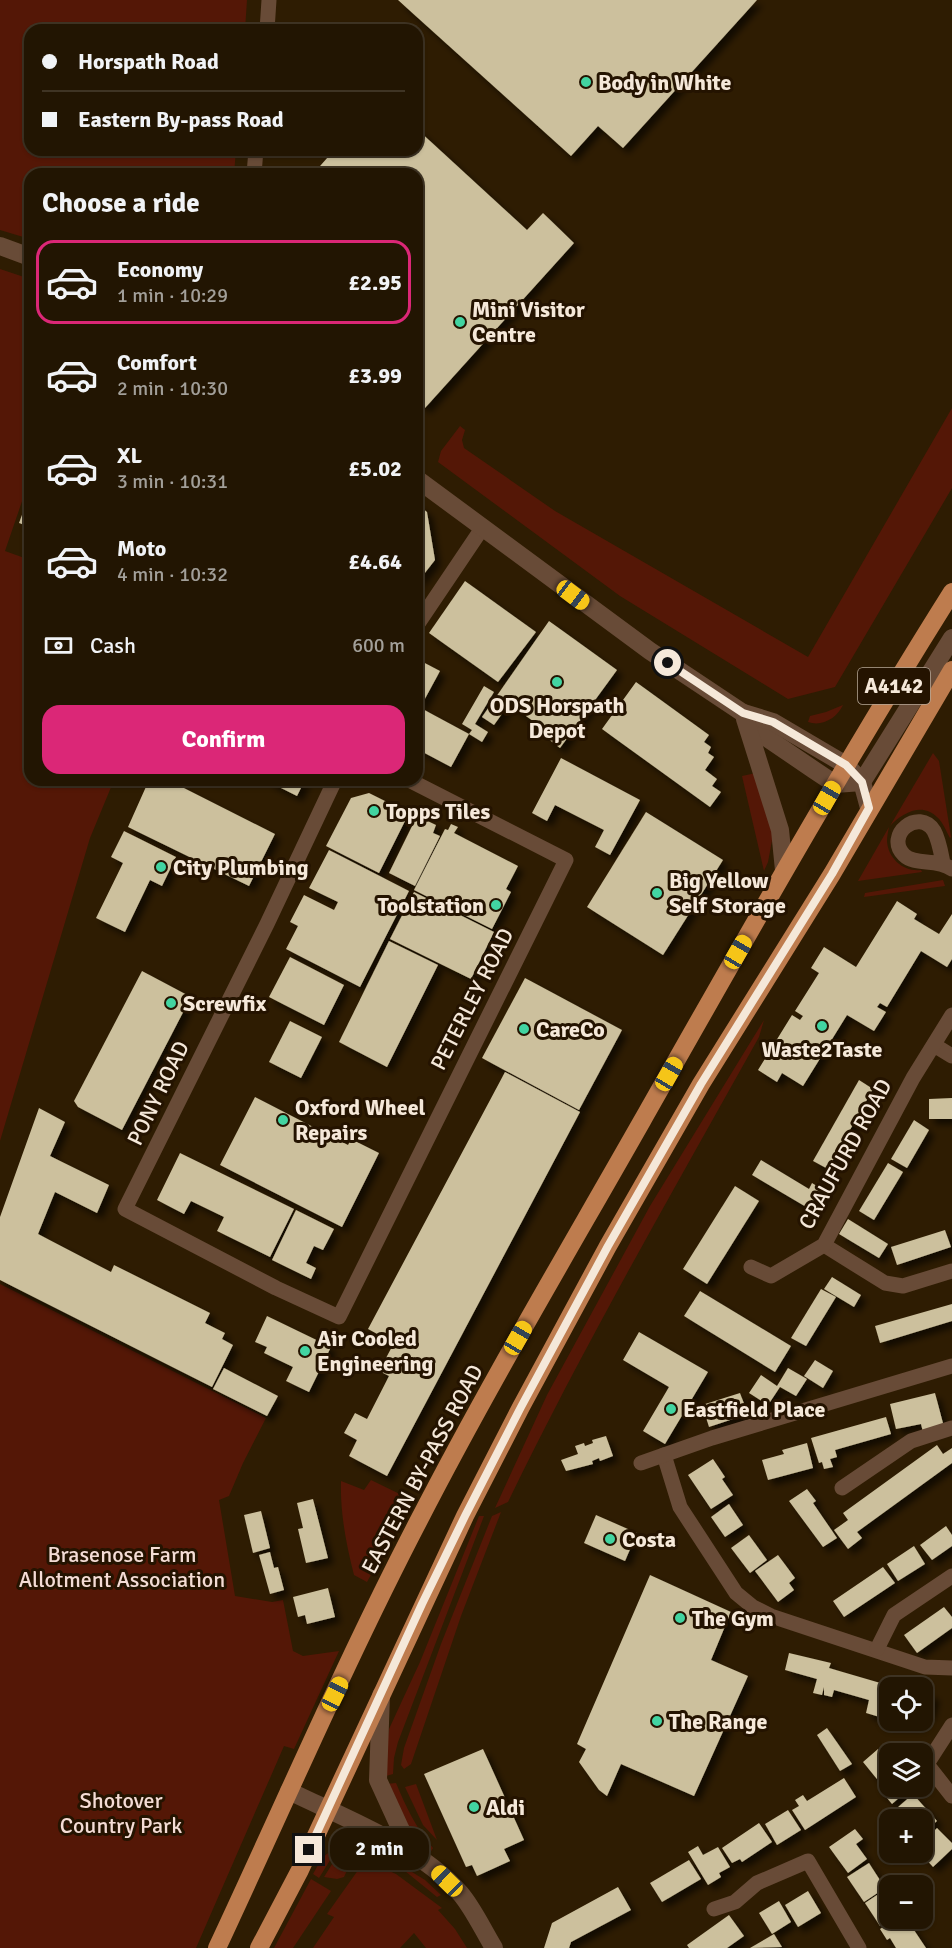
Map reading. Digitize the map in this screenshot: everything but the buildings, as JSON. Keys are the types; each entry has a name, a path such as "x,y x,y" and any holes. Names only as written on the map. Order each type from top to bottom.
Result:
{"highway":[{"name":"EASTERN BY-PASS ROAD","path":"217,1948 418,1521 495,1379 784,870 952,592"},
{"name":"A4142","path":"259,1948 300,1870 465,1516 602,1256 701,1084 832,874 952,670"}],"street":[{"path":"267,24 269,0"},
{"path":"0,246 24,254"},
{"path":"423,483 641,645 743,713 764,736 835,784 862,782"},
{"path":"423,616 483,527"},
{"path":"862,782 952,638"},
{"path":"743,713 773,722 846,765 862,782 869,808"},
{"path":"743,713 780,830 784,870"},
{"name":"PONY ROAD","path":"332,786 267,924 125,1209 266,1283 339,1317"},
{"name":"PETERLEY ROAD","path":"339,1317 566,860 421,786"},
{"name":"CRAUFURD ROAD","path":"751,1267 771,1276 824,1245 913,1078 952,1015"},
{"path":"934,1045 952,1056"},
{"path":"824,1245 885,1283 903,1286 952,1271"},
{"path":"641,1463 952,1366"},
{"path":"842,1488 911,1441 952,1428"},
{"path":"663,1455 680,1507 736,1593 753,1607 771,1616 925,1666 952,1668"},
{"path":"877,1649 894,1615 952,1576"},
{"path":"381,1693 378,1780 415,1856"},
{"path":"933,1745 952,1725"},
{"path":"933,1772 952,1796"},
{"path":"289,1791 361,1825 435,1869 460,1893 494,1948"},
{"path":"714,1909 735,1902 757,1883 808,1861 859,1948"}],"green space":[{"path":"0,0 247,0 245,24 24,24 24,156 236,156 234,168 24,168 24,237 0,230"},
{"path":"0,269 24,277 24,496 5,551 24,558 24,786 112,786 90,838 0,1141"},
{"path":"952,408 952,488 835,687 788,699 620,596 438,462 441,451 460,426 465,430 462,440 464,448 555,511 808,657"},
{"path":"843,705 837,714 824,722 808,722 810,716"},
{"path":"933,753 939,761 950,838 939,819 925,810 906,813 890,826"},
{"path":"756,773 773,835 764,871 742,776"},
{"path":"889,827 887,841 894,859 909,869 922,872 858,881"},
{"path":"943,880 945,886 864,897 865,893"},
{"path":"764,1020 759,1037 599,1326 508,1502 495,1508 547,1395 650,1206"},
{"path":"0,1284 266,1418 229,1496 219,1500 235,1596 272,1602 283,1600 293,1651 303,1656 339,1651 294,1749 284,1746 196,1948 0,1948"},
{"path":"371,1480 412,1500 367,1582 354,1575 348,1552 341,1504 341,1481 364,1490"},
{"path":"501,1512 461,1616 411,1764 404,1769 401,1765 404,1748 441,1644 492,1516"},
{"path":"479,1516 484,1516 398,1742 393,1774 386,1776 389,1729 420,1662"},
{"path":"396,1783 421,1833 433,1848 430,1853 418,1843 386,1784"},
{"path":"416,1784 437,1840 423,1825 405,1787"},
{"path":"373,1848 425,1880 441,1895 437,1897 405,1871 369,1852"},
{"path":"333,1849 337,1849 319,1878 313,1874 322,1858"},
{"path":"339,1853 348,1857 351,1862 344,1877 337,1879 324,1877"},
{"path":"367,1861 396,1874 442,1908 438,1910 455,1929 467,1948 426,1948 414,1933 400,1948 313,1948 334,1917 327,1914"},
{"path":"311,1879 331,1891 293,1948 274,1948"}],"place":[{"name":"Body in White","path":"586,82"},
{"name":"Mini Visitor Centre","path":"460,322"},
{"name":"ODS Horspath Depot","path":"557,682"},
{"name":"Topps Tiles","path":"374,811"},
{"name":"City Plumbing","path":"161,867"},
{"name":"Big Yellow Self Storage","path":"657,893"},
{"name":"Toolstation","path":"496,905"},
{"name":"Screwfix","path":"171,1003"},
{"name":"Waste2Taste","path":"822,1026"},
{"name":"CareCo","path":"524,1029"},
{"name":"Oxford Wheel Repairs","path":"283,1120"},
{"name":"Air Cooled Engineering","path":"305,1351"},
{"name":"Eastfield Place","path":"671,1409"},
{"name":"Costa","path":"610,1539"},
{"name":"The Gym","path":"680,1618"},
{"name":"The Range","path":"657,1721"},
{"name":"Aldi","path":"474,1807"}],"route":[{"path":"309,1850 422,1604 521,1407 608,1246 701,1084 832,874 869,808 862,782 846,765 773,722 743,713 668,663"}],"park label":[{"name":"Brasenose Farm Allotment Association","path":"122,1566"},
{"name":"Shotover Country Park","path":"121,1812"}]}
